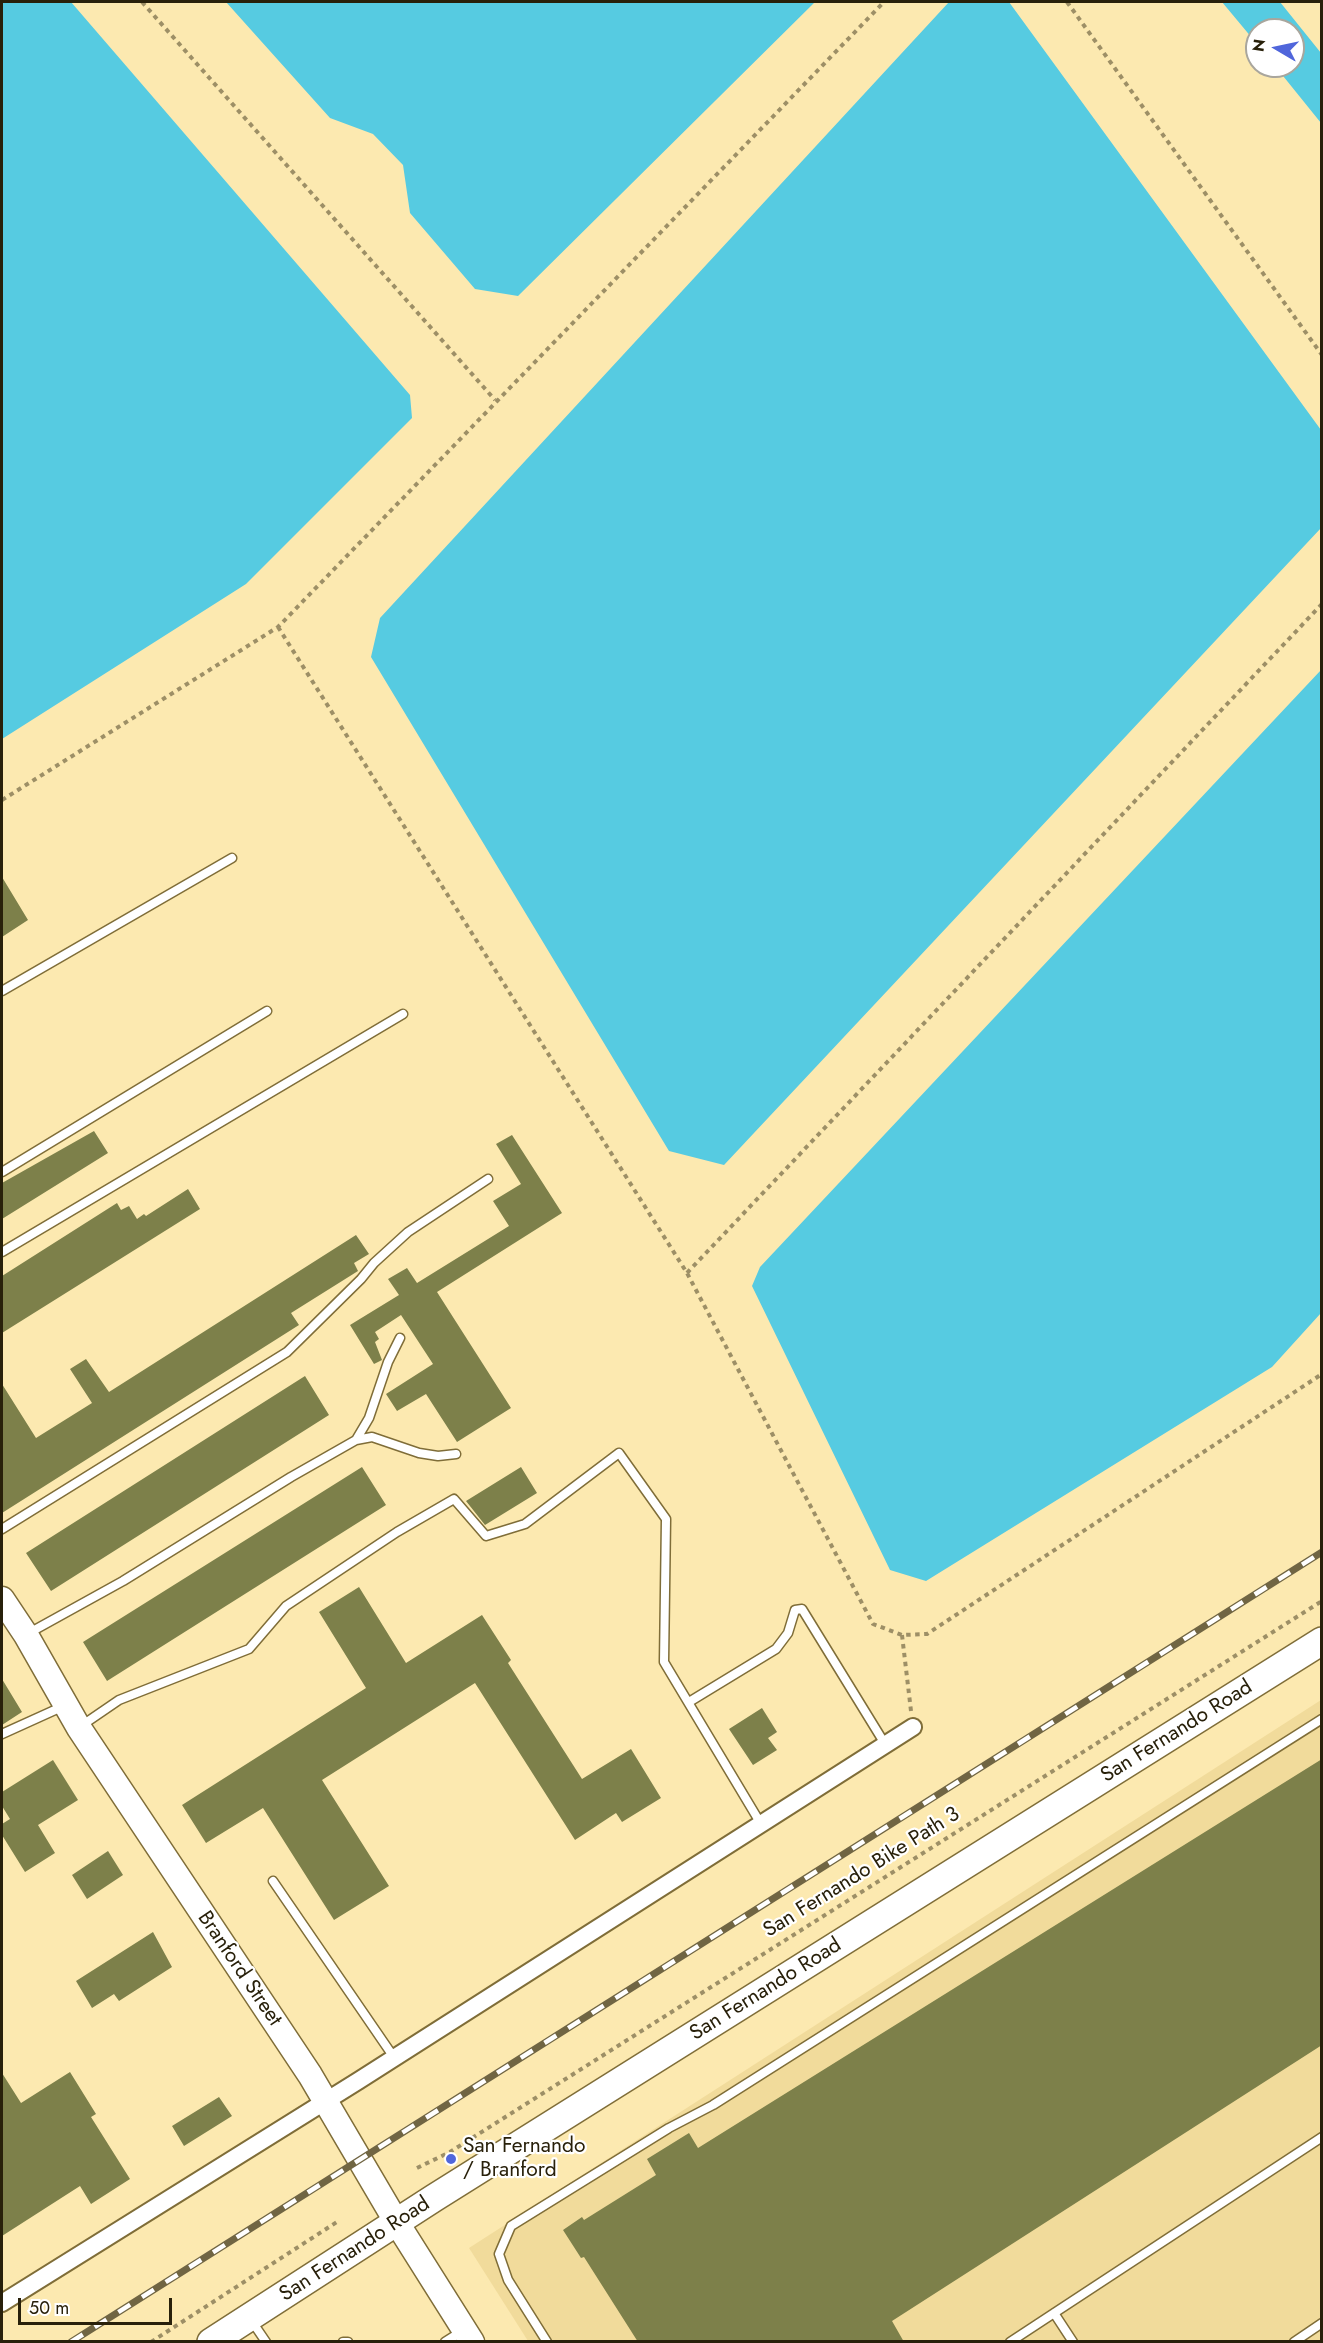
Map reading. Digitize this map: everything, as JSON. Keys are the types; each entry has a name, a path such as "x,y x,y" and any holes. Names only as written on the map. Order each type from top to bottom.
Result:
{"main road":[{"name":"Branford Street","path":"2,1599 26,1635 78,1728 310,2075 397,2223 460,2338"},
{"name":"San Fernando Road","path":"211,2342 1322,1641"}],"street":[{"path":"2,2302 324,2101 913,1727"}],"lane":[{"path":"2,991 232,858"},
{"path":"2,1172 267,1011"},
{"path":"2,1252 403,1014"},
{"path":"2,1529 287,1352 361,1279 374,1263 408,1232 488,1179"},
{"path":"356,1440 369,1418 375,1394 400,1338"},
{"path":"26,1635 123,1581 291,1477 356,1440 372,1437 419,1453 438,1456 456,1454"},
{"path":"78,1728 119,1700 249,1649 286,1606 397,1532 454,1499 486,1536 525,1524 620,1453 666,1519 664,1662 761,1824"},
{"path":"689,1702 776,1649 788,1633 795,1610 802,1609 885,1744"},
{"path":"2,1734 66,1705"},
{"path":"547,2342 508,2280 499,2254 511,2226 669,2128 713,2105 1322,1719"},
{"path":"273,1881 393,2056"},
{"path":"1010,2342 1322,2137"},
{"path":"1054,2313 1073,2342"},
{"path":"249,2317 266,2342"},
{"path":"1294,2342 1322,2323"}],"path":[{"path":"142,2 495,400"},
{"path":"2,800 278,627 495,400 884,2"},
{"path":"1067,2 1322,355"},
{"path":"687,1273 1322,604"},
{"path":"278,627 687,1273 873,1624 902,1635 927,1634 1322,1374"},
{"name":"San Fernando Bike Path 3","path":"417,2168 450,2152 1322,1601"},
{"path":"902,1635 913,1727"},
{"path":"151,2342 340,2220"}],"shaded area":[{"path":"1321,1700 1321,2341 528,2341 469,2248"}],"water":[{"path":"2,2 71,2 410,395 412,418 246,584 2,739"},
{"path":"226,2 815,2 518,296 475,289 410,213 403,165 373,134 330,118"},
{"path":"949,2 1009,2 1321,430 1321,528 724,1165 669,1151 371,657 380,618"},
{"path":"1222,2 1280,2 1293,18 1245,18 1245,30"},
{"path":"1305,33 1321,53 1321,123 1285,78 1305,78"},
{"path":"1321,670 1321,1313 1272,1367 926,1581 890,1570 752,1286 760,1267"}],"building":[{"path":"2,877 28,920 2,937"},
{"path":"94,1131 108,1153 2,1219 2,1183"},
{"path":"512,1135 562,1213 437,1292 511,1408 457,1442 426,1394 397,1411 386,1394 433,1364 401,1315 375,1332 379,1339 375,1342 382,1360 374,1364 350,1325 399,1295 388,1279 407,1268 417,1283 509,1226 493,1201 521,1184 496,1144"},
{"path":"188,1189 200,1209 2,1333 2,1276 117,1203 121,1210 129,1206 137,1219 144,1214 146,1216"},
{"path":"356,1235 369,1254 354,1263 358,1271 291,1313 299,1325 2,1513 2,1384 36,1438 92,1403 70,1369 86,1359 109,1392"},
{"path":"305,1376 329,1415 51,1591 26,1553"},
{"path":"362,1467 386,1505 107,1681 83,1642"},
{"path":"521,1467 537,1493 485,1525 466,1501"},
{"path":"359,1587 406,1663 482,1615 511,1660 508,1663 582,1779 631,1749 661,1798 622,1822 616,1813 575,1840 475,1683 322,1780 389,1886 334,1920 263,1808 206,1843 182,1805 366,1688 319,1612"},
{"path":"2,1679 22,1712 2,1725"},
{"path":"762,1708 777,1732 768,1738 777,1750 753,1765 729,1729"},
{"path":"1322,1759 1322,2045 892,2321 904,2342 638,2342 584,2257 581,2258 563,2230 582,2217 584,2220 656,2175 647,2159 689,2133 698,2148"},
{"path":"53,1760 78,1800 38,1825 55,1853 25,1872 2,1835 2,1824 10,1819 2,1806 2,1792"},
{"path":"108,1851 123,1875 87,1899 72,1875"},
{"path":"153,1932 172,1967 119,2001 114,1994 92,2008 76,1981"},
{"path":"70,2072 96,2114 91,2117 130,2179 91,2204 80,2186 2,2236 2,2073 21,2103"},
{"path":"219,2097 232,2116 184,2146 172,2126"}],"railway":[{"path":"71,2342 1322,1552"}],"place":[{"name":"San Fernando / Branford","path":"451,2159"}]}
